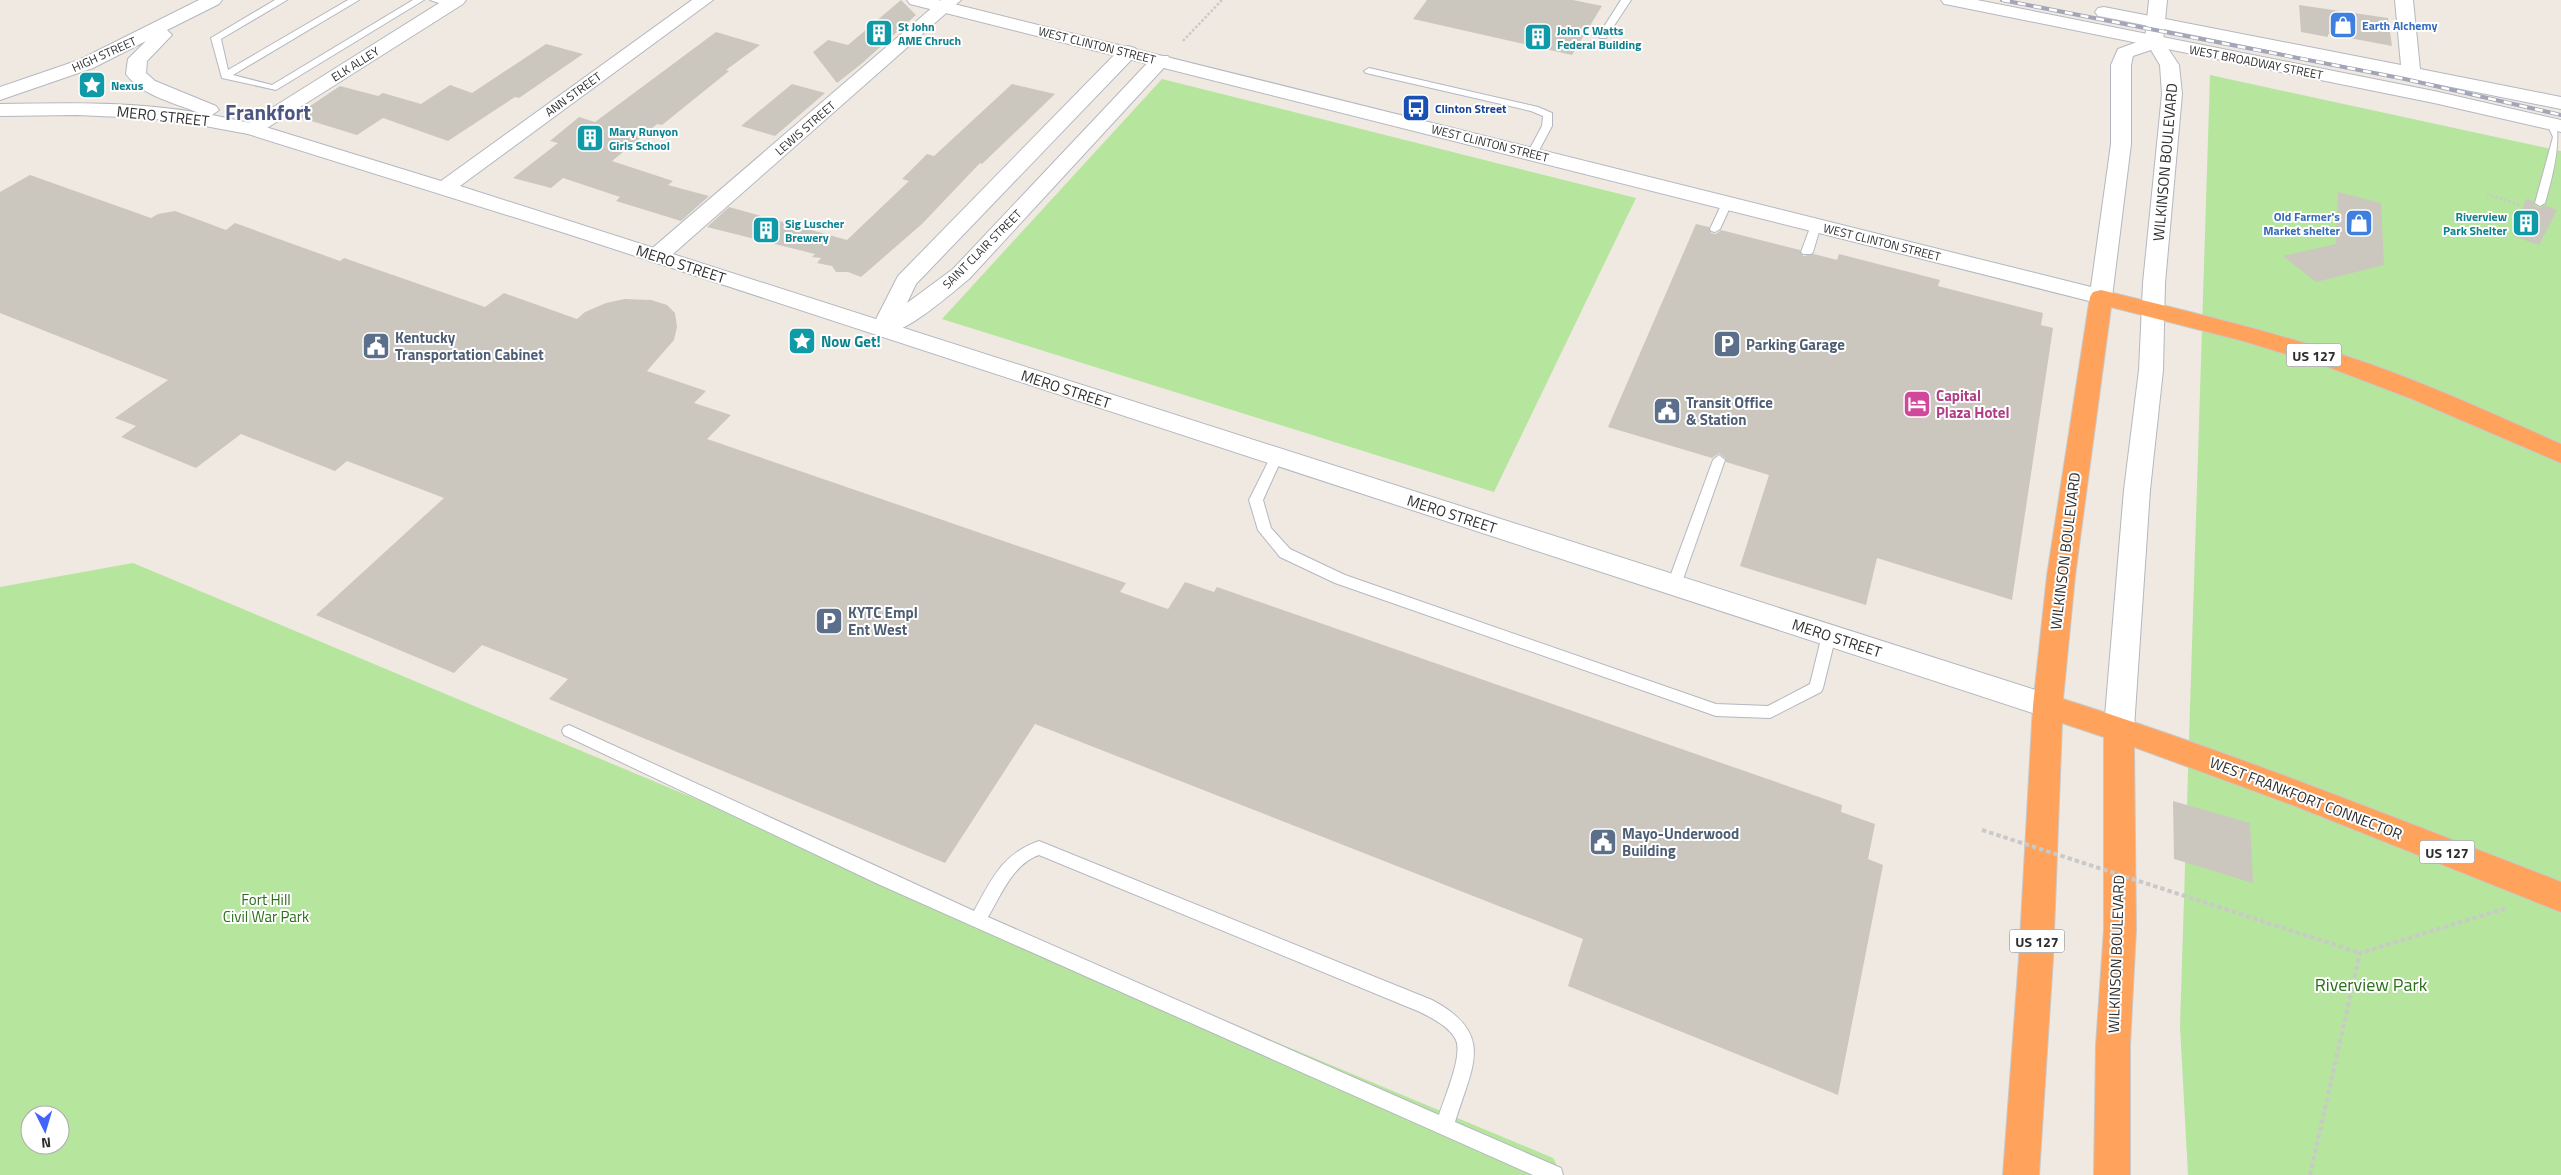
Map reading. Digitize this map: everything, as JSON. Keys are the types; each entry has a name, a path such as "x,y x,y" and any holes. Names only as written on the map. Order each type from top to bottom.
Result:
{"highway":[{"name":"US 127","path":"2100,297 2281,344 2336,362 2403,386 2561,454"},
{"name":"WILKINSON BOULEVARD","path":"2021,1175 2036,958 2048,706 2064,557 2100,297"},
{"name":"WEST FRANKFORT CONNECTOR","path":"2048,706 2119,728 2333,806 2561,897"},
{"name":"WILKINSON BOULEVARD","path":"2112,1175 2113,1045 2120,929 2119,728"}],"main road":[{"name":"ANN STREET","path":"443,189 704,0"},
{"name":"WEST CLINTON STREET","path":"916,0 948,3 1128,52 2100,297"},
{"name":"WEST BROADWAY STREET","path":"1950,0 2412,73 2561,103"},
{"path":"2155,32 2158,0"},
{"path":"2404,0 2412,73"},
{"name":"ELK ALLEY","path":"252,129 448,1"},
{"name":"HIGH STREET","path":"208,3 146,50 138,59 136,74 148,85 252,129"},
{"name":"HIGH STREET","path":"0,94 86,64 208,3"},
{"name":"LEWIS STREET","path":"657,256 948,3"},
{"name":"WEST BROADWAY STREET","path":"2089,9 2155,32 2556,125"},
{"name":"WILKINSON BOULEVARD","path":"2100,297 2121,144 2121,65 2125,53 2155,32 2172,68 2172,94 2153,311 2150,370 2136,490 2119,728"},
{"path":"883,329 906,280 1128,52"},
{"name":"SAINT CLAIR STREET","path":"883,329 924,303 960,274 1161,60"},
{"name":"MERO STREET","path":"0,110 77,109 178,115 252,129 657,256 1276,458 2048,706"}],"lane":[{"path":"225,76 216,38 282,0"},
{"path":"225,76 354,0"},
{"path":"225,76 273,88 419,0"},
{"path":"1603,36 1626,0"},
{"path":"1369,71 1534,109 1548,115 1547,126 1532,154"},
{"path":"2540,203 2558,137 2556,125"},
{"path":"1715,229 1727,203"},
{"path":"1807,252 1816,225"},
{"path":"1276,458 1256,500 1265,530 1285,553 1340,579 1716,710 1770,712 1816,688 1829,635"},
{"path":"1674,585 1719,460"},
{"path":"569,731 884,879 1554,1175"},
{"path":"978,920 1007,871 1021,856 1030,850 1039,848 1426,1006 1448,1017 1460,1032 1466,1044 1461,1072 1444,1127"}],"path":[{"path":"1183,41 1222,0"},
{"path":"2487,194 2524,206"},
{"path":"1982,830 2360,953 2513,906"},
{"path":"2310,1175 2360,953"}],"green space":[{"name":"Riverview Park","path":"2210,75 2561,151 2561,1175 2188,1175 2180,1026"},
{"path":"1162,79 1636,198 1494,492 942,319"},
{"name":"Fort Hill Civil War Park","path":"133,563 1553,1158 1562,1175 0,1175 0,587"}],"building":[{"name":"St John AME Chruch","path":"901,0 916,15 837,83 813,52 828,40 848,45"},
{"name":"John C Watts Federal Building","path":"1427,0 1573,0 1602,6 1572,55 1413,19"},
{"path":"2299,5 2388,18 2392,46 2328,34 2328,37 2301,32"},
{"path":"716,32 760,45 726,70 729,71 662,125 657,124 612,161 673,181 668,185 709,196 681,221 616,201 620,197 563,178 551,188 513,178 558,143 550,141 579,117 595,122"},
{"path":"546,44 583,54 519,98 515,97 448,141 383,118 357,135 295,116 340,86 378,96 383,93 421,104 450,85 472,93"},
{"path":"792,84 825,93 775,136 741,126"},
{"path":"1012,84 1055,94 982,164 980,163 922,224 861,277 848,272 836,272 832,266 817,263 821,258 812,257 815,254 707,227 729,207 847,240 909,181 902,179 927,154 934,156"},
{"path":"30,175 151,218 158,214 175,211 226,230 235,223 340,261 344,258 485,307 504,293 577,319 585,312 606,303 625,299 651,300 667,305 675,313 677,327 674,340 647,371 706,391 694,403 731,415 707,439 1126,583 1120,592 1168,609 1185,582 1214,592 1217,587 1842,805 1841,812 1875,824 1868,859 1883,865 1838,1095 1568,986 1583,939 1035,724 945,863 549,699 568,679 482,645 454,673 316,615 444,498 347,461 335,471 241,434 196,468 121,437 136,426 115,418 168,380 0,313 0,192"},
{"name":"Old Farmer's Market shelter","path":"2338,192 2381,203 2384,265 2316,282 2283,256 2336,244"},
{"name":"Riverview Park Shelter","path":"2526,199 2534,201 2534,205 2539,208 2545,205 2557,210 2539,245 2513,236"},
{"name":"Capital Plaza Hotel","path":"1696,224 1709,227 1711,233 1716,234 1721,230 1800,250 1803,256 1814,254 1837,260 1839,254 1940,280 1938,286 2043,313 2041,325 2053,328 2012,600 1877,558 1866,605 1740,566 1769,475 1726,462 1726,459 1719,453 1712,458 1608,427"},
{"path":"2173,801 2250,823 2253,883 2174,859"}],"railway":[{"path":"2002,0 2405,79 2561,115"}],"place":[{"name":"Earth Alchemy","path":"2343,25"},
{"name":"St John AME Chruch","path":"879,33"},
{"name":"John C Watts Federal Building","path":"1538,37"},
{"name":"Nexus","path":"92,85"},
{"name":"Clinton Street","path":"1416,108"},
{"name":"Mary Runyon Girls School","path":"590,138"},
{"name":"Old Farmer's Market shelter","path":"2359,223"},
{"name":"Riverview Park Shelter","path":"2526,223"},
{"name":"Sig Luscher Brewery","path":"766,230"},
{"name":"Now Get!","path":"802,341"},
{"name":"Parking Garage","path":"1727,344"},
{"name":"Kentucky Transportation Cabinet","path":"376,346"},
{"name":"Capital Plaza Hotel","path":"1917,404"},
{"name":"Transit Office & Station","path":"1667,411"},
{"name":"KYTC Empl Ent West","path":"829,621"},
{"name":"Mayo-Underwood Building","path":"1603,842"}],"district":[{"name":"Frankfort","path":"268,112"}]}
